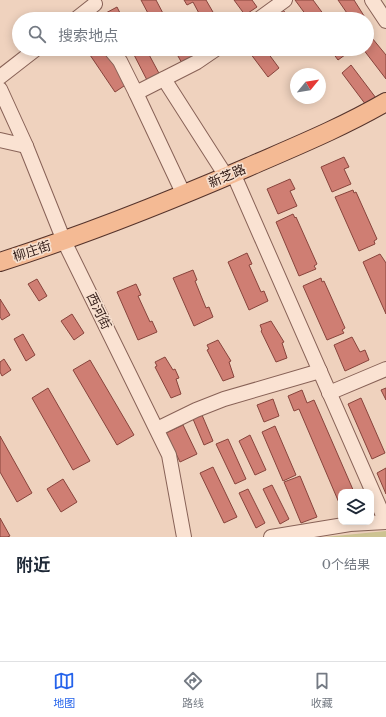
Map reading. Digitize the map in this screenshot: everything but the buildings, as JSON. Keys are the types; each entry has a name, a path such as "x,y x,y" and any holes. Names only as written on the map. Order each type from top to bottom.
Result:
{"main road":[{"name":"新芝路","path":"64,241 184,195 348,124 386,102"},
{"name":"柳庄街","path":"0,262 64,241"}],"street":[{"path":"269,12 285,0"},
{"path":"372,0 386,21"},
{"path":"85,12 95,4"},
{"path":"0,77 27,56"},
{"path":"116,56 120,61 136,93 184,195"},
{"path":"136,93 206,56"},
{"path":"164,79 230,175 320,371 386,522 350,524 271,537"},
{"name":"西河街","path":"0,89 26,146 64,241 170,455 184,537"},
{"path":"0,141 26,146"},
{"path":"329,393 386,369"},
{"path":"157,429 196,410 224,399 320,371"}],"shaded area":[{"path":"386,531 386,537 325,537"}]}
